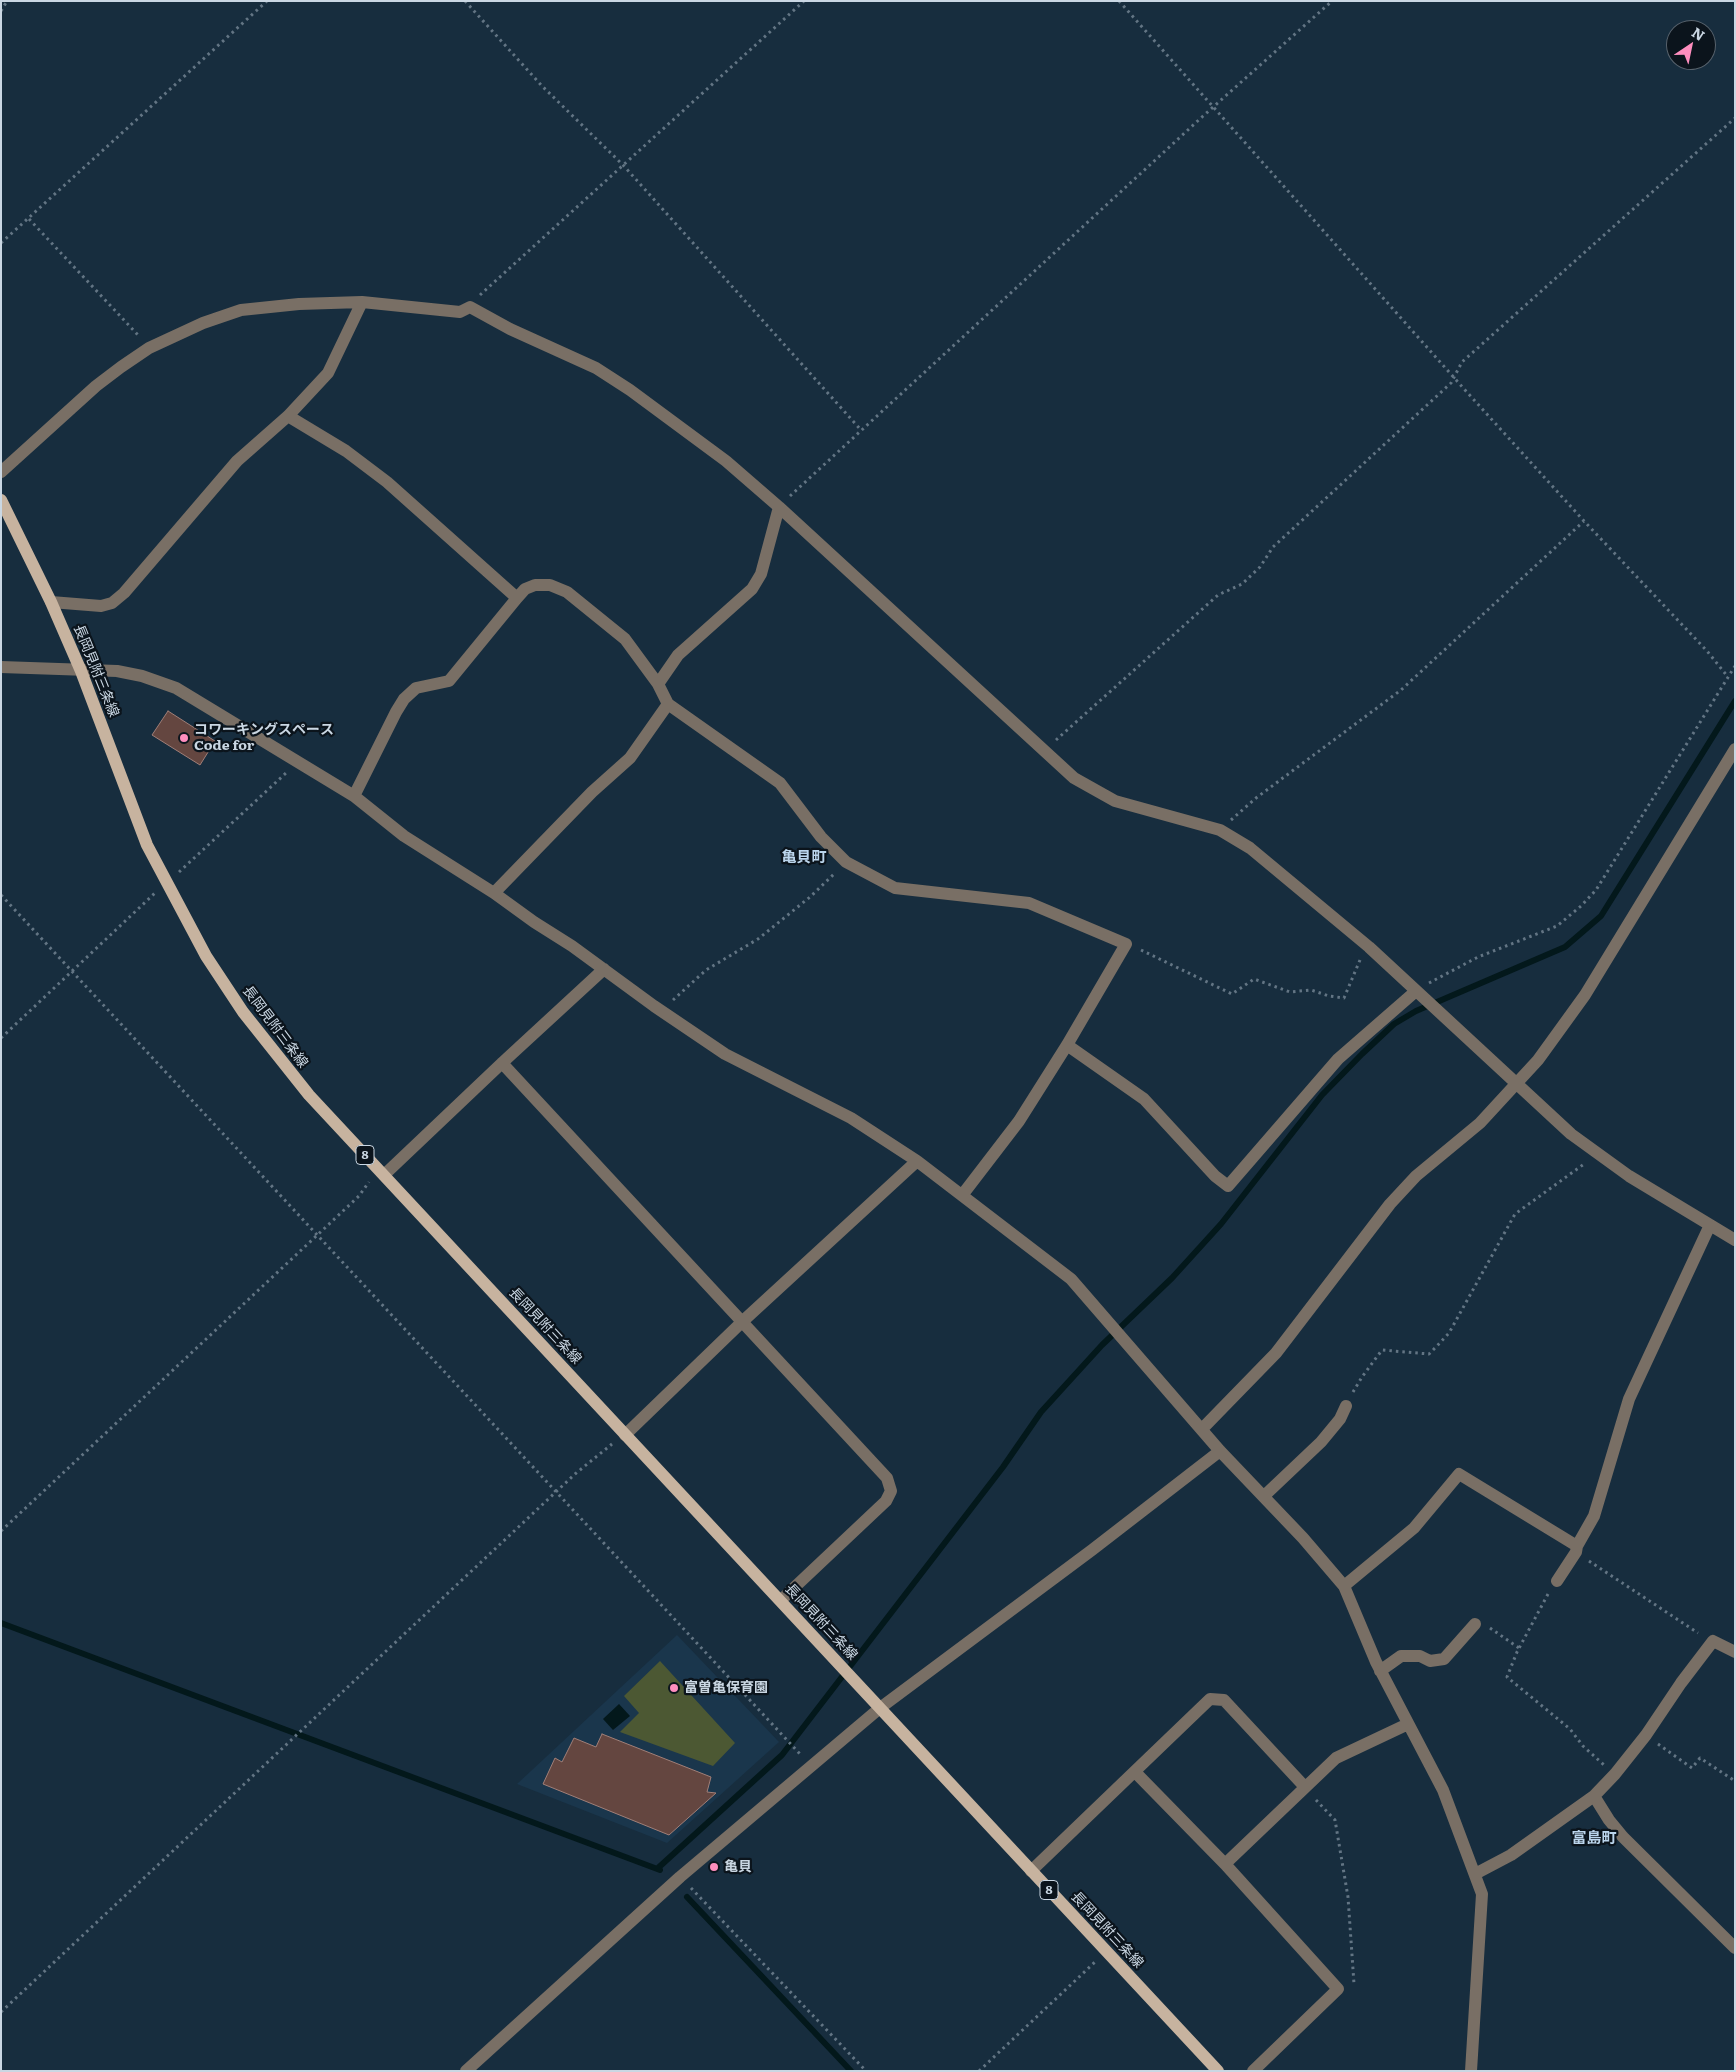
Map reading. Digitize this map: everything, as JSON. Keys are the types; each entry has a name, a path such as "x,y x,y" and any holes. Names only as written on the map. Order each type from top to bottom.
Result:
{"main road":[{"name":"長岡見附三条線","path":"1,500 51,602 81,671 126,793 165,884 206,956 242,1012 309,1095 1218,2071"}],"street":[{"path":"51,602 100,606 112,603 141,574 238,461 288,416 328,373 362,302"},
{"path":"1,472 96,386 149,348 203,322 241,310 299,304 362,302 460,312 470,307 510,330 596,368 630,390 726,461 779,507 1074,778 1115,801 1220,830 1250,848 1369,947 1516,1084 1596,1154 1735,1240"},
{"path":"288,416 346,451 387,482 517,598"},
{"path":"658,684 678,655 752,589 761,574 779,507"},
{"path":"354,796 404,699 416,688 448,681 525,589 535,585 550,585 567,592 625,639 658,684 668,704 780,784 822,837 846,862 895,888 1030,903 1126,944 1067,1045 1019,1121 963,1194"},
{"path":"1,667 117,671 142,676 176,688 354,796 404,836 494,893 725,1054 851,1118 917,1161 963,1194 1071,1279 1220,1450 1264,1496 1344,1586 1380,1671 1443,1790 1482,1894 1471,2071"},
{"path":"494,893 592,792 630,758 668,704"},
{"path":"1202,1429 1276,1353 1390,1204 1416,1176 1480,1123 1538,1060 1585,995 1735,749"},
{"path":"381,1172 604,969"},
{"path":"1067,1045 1144,1099 1215,1176 1228,1186 1338,1059 1416,991"},
{"path":"502,1063 887,1478 891,1491 886,1501 781,1600"},
{"path":"625,1435 743,1321 917,1161"},
{"path":"1557,1581 1577,1549 1594,1516 1629,1399 1710,1225"},
{"path":"1264,1496 1321,1442 1340,1419 1346,1406"},
{"path":"466,2071 680,1877 880,1708 1092,1550 1220,1450"},
{"path":"1344,1586 1414,1528 1459,1474 1577,1549"},
{"path":"1380,1671 1401,1656 1420,1656 1430,1661 1444,1659 1475,1624"},
{"path":"1475,1874 1511,1855 1594,1796 1615,1774 1646,1735 1681,1683 1713,1641 1735,1652"},
{"path":"1031,1871 1210,1700 1224,1700 1304,1786"},
{"path":"1225,1864 1304,1786 1336,1758 1408,1724"},
{"path":"1135,1772 1225,1864 1338,1989 1253,2071"},
{"path":"1594,1796 1609,1820 1623,1837 1733,1943"}],"path":[{"path":"1,11 7,1"},
{"path":"1,243 29,220 267,1"},
{"path":"465,1 542,86 623,165 861,430"},
{"path":"470,307 481,294 804,1"},
{"path":"1119,1 1215,106 1584,521 1707,651 1728,677"},
{"path":"779,507 1215,106 1332,1"},
{"path":"1044,751 1218,595 1242,584 1260,567 1273,547 1451,383 1453,375 1462,362 1735,118"},
{"path":"29,220 149,348"},
{"path":"1220,830 1256,798 1401,690 1584,521"},
{"path":"1416,991 1478,957 1557,926 1581,906 1596,890 1735,666"},
{"path":"1,1038 165,884 204,851 297,762"},
{"path":"661,1011 706,970 758,939 802,903 846,862"},
{"path":"1,895 811,1766"},
{"path":"1126,944 1155,955 1232,994 1254,979 1290,992 1311,990 1344,998 1360,960 1369,947"},
{"path":"1346,1406 1362,1377 1382,1350 1429,1354 1436,1347 1449,1333 1515,1214 1596,1154"},
{"path":"1,1531 359,1196 381,1172"},
{"path":"1,2012 598,1454 625,1435"},
{"path":"1577,1549 1713,1641"},
{"path":"1557,1581 1546,1596 1519,1648 1507,1677 1570,1729 1583,1746 1615,1774"},
{"path":"1475,1624 1486,1625 1519,1648"},
{"path":"1646,1735 1692,1768 1700,1758 1735,1782"},
{"path":"1304,1786 1335,1820 1348,1897 1355,1984 1338,1989"},
{"path":"680,1877 866,2071"},
{"path":"979,2071 1107,1952"}],"shaded area":[{"name":"富曽亀保育園","path":"677,1635 779,1742 667,1843 517,1784"},
{"path":"619,1704 630,1716 613,1730 603,1719"}],"green space":[{"path":"660,1661 735,1743 713,1766 620,1732 639,1713 624,1696"}],"building":[{"name":"コワーキングスペース Code for","path":"168,711 215,741 200,765 152,735"},
{"path":"602,1734 711,1777 707,1792 716,1793 669,1835 543,1784 555,1758 562,1762 574,1738 596,1747"}],"waterway":[{"path":"658,1868 782,1755 1003,1467 1041,1412 1102,1345 1172,1278 1221,1224 1322,1095 1362,1054 1394,1024 1416,1011 1565,947 1601,916 1735,701"},
{"path":"1,1623 660,1870"},
{"path":"687,1897 851,2071"}],"place":[{"name":"コワーキングスペース Code for","path":"184,738"},
{"name":"富曽亀保育園","path":"674,1688"},
{"name":"亀貝","path":"714,1867"}],"district":[{"name":"亀貝町","path":"804,858"},
{"name":"富島町","path":"1594,1839"}]}
